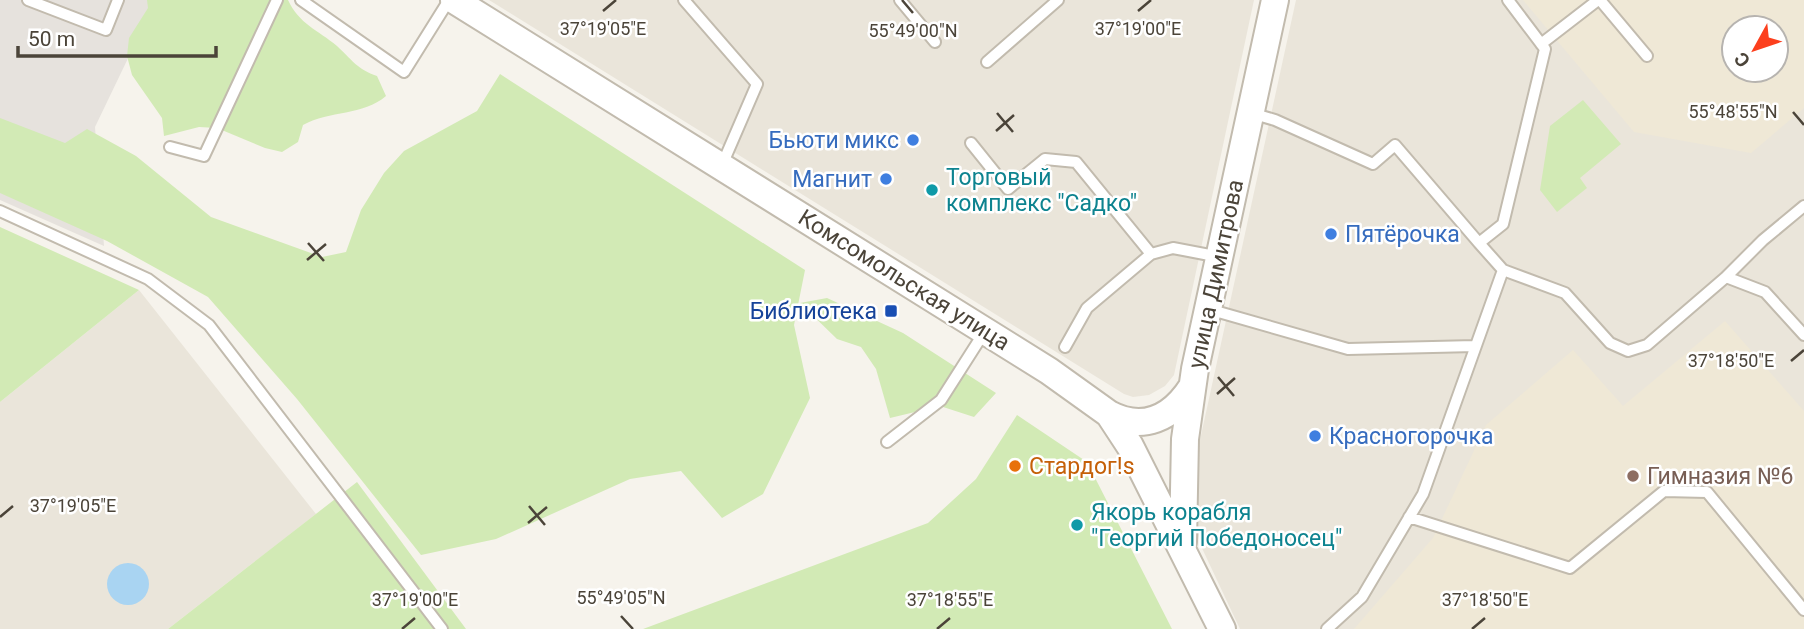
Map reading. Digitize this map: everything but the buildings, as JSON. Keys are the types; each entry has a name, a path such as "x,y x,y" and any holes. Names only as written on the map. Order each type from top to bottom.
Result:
{"street":[{"name":"улица Димитрова","path":"1183,550 1185,439 1192,387 1275,0"},
{"name":"Комсомольская улица","path":"459,2 1049,371 1109,414 1149,479 1222,629"},
{"path":"1109,414 1134,424 1149,422 1172,411 1192,387"}],"lane":[{"path":"28,0 106,30 118,0"},
{"path":"170,147 204,156 277,0"},
{"path":"302,0 404,72 459,2"},
{"path":"684,0 757,84 721,167"},
{"path":"900,0 935,41"},
{"path":"987,62 1058,0"},
{"path":"1479,243 1503,224 1545,49 1508,0"},
{"path":"1541,44 1599,0 1647,56"},
{"path":"1251,113 1275,120 1373,164 1395,145 1503,270 1565,293 1610,343 1628,351 1647,345 1804,206"},
{"path":"971,143 1008,188 1045,159 1076,162 1152,254"},
{"path":"0,211 148,279 208,325 442,629"},
{"path":"1065,347 1087,308 1152,254 1173,248 1220,257"},
{"path":"1326,629 1362,597 1423,494 1503,270"},
{"path":"1726,277 1765,292 1804,335"},
{"path":"1208,309 1348,349 1475,346"},
{"path":"887,442 942,400 985,331"},
{"path":"1409,517 1570,568 1664,491 1706,492 1804,610"}],"shaded area":[{"path":"0,0 156,0 95,127 104,246 0,200"},
{"path":"489,0 1254,0 1174,375 1165,386 1149,395 1133,397 1124,394"},
{"path":"1296,0 1804,0 1804,629 1240,629 1200,544 1195,520 1193,472"},
{"path":"1523,0 1804,0 1804,108 1751,153 1634,132"},
{"path":"139,290 316,514 168,629 0,629 0,402"},
{"name":"Гимназия №6","path":"1725,321 1804,411 1804,629 1354,629 1433,538 1486,425 1573,350 1623,406"}],"green space":[{"path":"147,0 288,0 303,21 360,67 377,76 386,96 367,107 313,120 303,125 298,142 282,152 265,148 217,128 199,127 164,136 162,118 132,75 127,56 129,38 148,8"},
{"path":"500,74 805,270 794,325 810,398 763,494 722,518 681,471 630,479 496,539 421,555 297,399 208,297 107,241 0,193 0,118 65,143 87,129 136,156 211,217 322,257 346,252 361,210 384,173 404,151 477,111"},
{"path":"1583,100 1621,144 1580,178 1587,188 1557,212 1540,190 1550,126"},
{"path":"0,227 139,290 0,402"},
{"path":"827,298 903,333 996,393 974,417 940,406 890,418 876,369 861,347 837,339 800,303"},
{"path":"1017,415 1087,462 1172,629 643,629 928,523 976,479"},
{"path":"357,482 466,629 168,629"}],"water":[{"path":"128,563 143,569 149,584 143,599 128,605 113,599 107,584 113,569"}],"place":[{"name":"Бьюти микс","path":"913,140"},
{"name":"Магнит","path":"886,179"},
{"name":"Торговый комплекс \"Садко\"","path":"932,190"},
{"name":"Пятёрочка","path":"1331,234"},
{"name":"Библиотека","path":"891,311"},
{"name":"Красногорочка","path":"1315,436"},
{"name":"Стардог!s","path":"1015,466"},
{"name":"Гимназия №6","path":"1633,476"},
{"name":"Якорь корабля \"Георгий Победоносец\"","path":"1077,525"}]}
